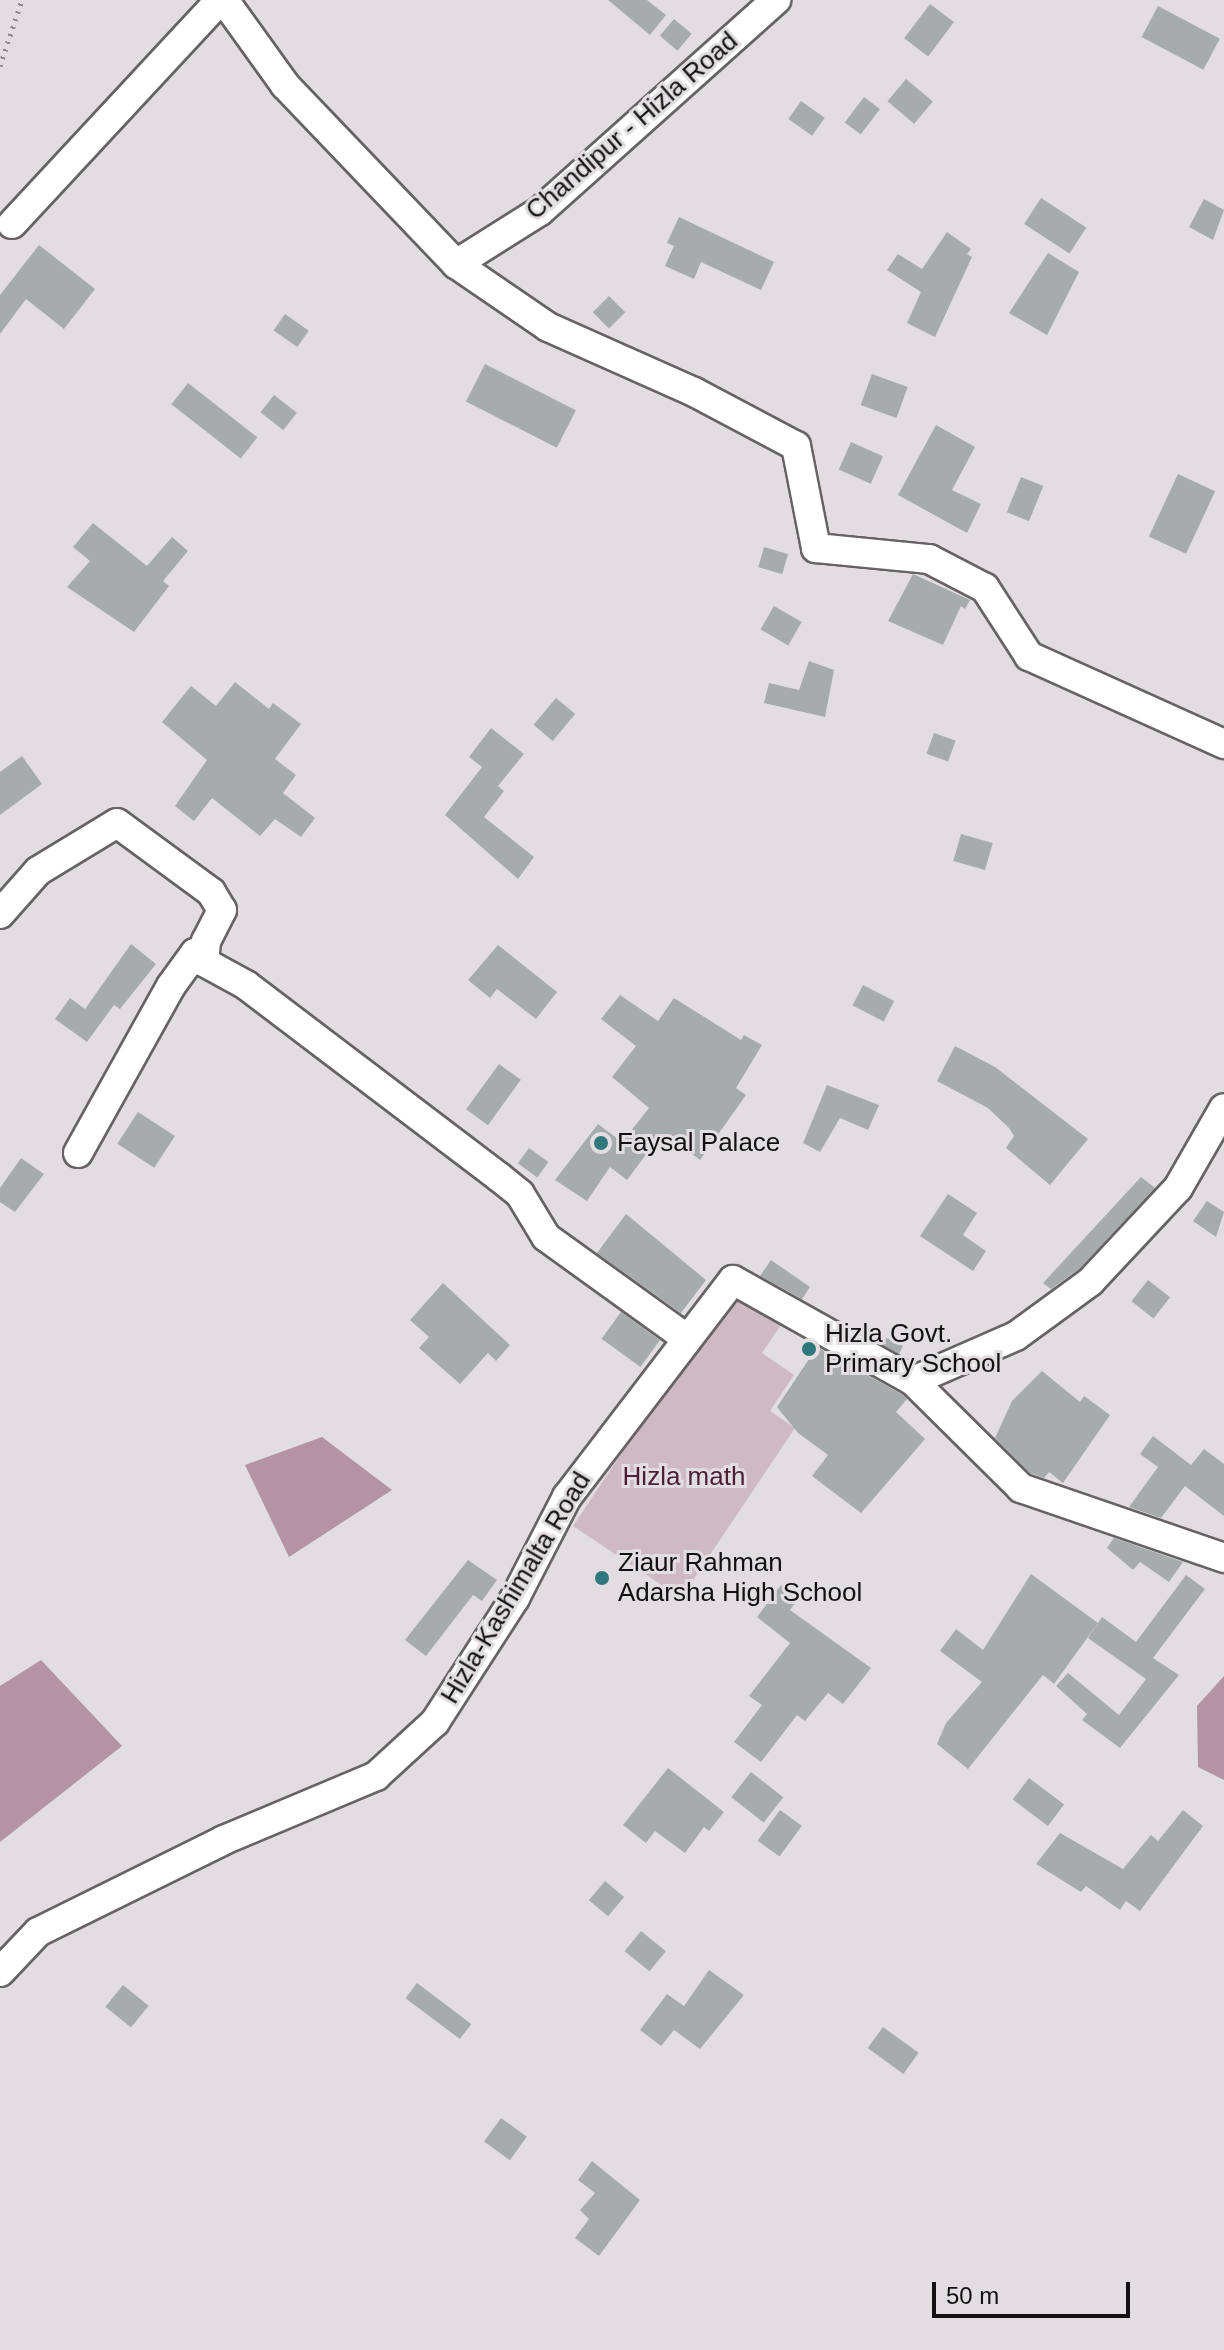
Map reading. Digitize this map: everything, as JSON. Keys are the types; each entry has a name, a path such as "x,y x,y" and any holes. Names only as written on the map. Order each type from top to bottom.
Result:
{"street":[{"path":"12,224 222,0 285,85 456,264 548,327 694,392 796,446 816,548 929,559 985,588 1029,656 1224,744"},
{"name":"Chandipur - Hizla Road","path":"456,264 540,211 776,0"},
{"path":"0,914 38,871 117,823 211,892 222,910 206,941 204,962"},
{"path":"78,1153 171,986 195,953 204,962 246,985 499,1177 520,1194 546,1237 686,1338"},
{"path":"1224,1108 1178,1188 1090,1282 1016,1336 913,1381 1021,1488 1224,1558"},
{"name":"Hizla-Kashimalta Road","path":"0,1972 38,1932 224,1840 376,1776 435,1722 515,1598 567,1497 733,1280 913,1381"}],"path":[{"path":"0,66 22,0"}],"green space":[{"name":"Hizla math","path":"730,1291 781,1325 762,1353 794,1375 770,1411 795,1428 681,1598 573,1526"}],"shaded area":[{"path":"322,1437 392,1490 289,1557 245,1465"},
{"path":"41,1660 122,1746 0,1842 0,1686"},
{"path":"1224,1676 1224,1780 1198,1767 1197,1706"}],"building":[{"path":"608,0 647,0 666,15 650,35"},
{"path":"930,4 954,22 928,56 904,38"},
{"path":"1158,6 1220,39 1203,70 1142,37"},
{"path":"674,19 692,34 677,51 660,36"},
{"path":"906,79 933,101 914,124 887,101"},
{"path":"864,97 880,109 861,135 845,123"},
{"path":"801,101 825,118 812,136 788,119"},
{"path":"1041,198 1086,227 1069,253 1024,224"},
{"path":"1204,199 1224,210 1213,240 1189,227"},
{"path":"679,217 774,262 761,290 701,262 694,279 665,266 674,246 667,243"},
{"path":"947,232 971,249 967,254 972,257 935,337 907,323 921,292 887,270 898,254 922,269"},
{"path":"39,245 95,289 64,329 26,299 0,334 0,295"},
{"path":"1048,253 1079,272 1047,335 1009,313"},
{"path":"609,296 625,312 609,329 593,312"},
{"path":"285,314 309,331 297,347 274,330"},
{"path":"485,364 576,410 557,448 466,401"},
{"path":"872,374 908,387 896,418 861,405"},
{"path":"188,383 257,437 241,458 171,404"},
{"path":"274,395 297,413 283,430 260,412"},
{"path":"936,425 975,447 952,490 981,504 967,533 898,495"},
{"path":"851,442 883,456 871,484 839,469"},
{"path":"1178,474 1215,491 1186,554 1149,537"},
{"path":"1021,477 1043,486 1029,521 1007,512"},
{"path":"93,523 147,566 172,537 188,551 163,581 169,586 134,632 67,587 90,561 73,547"},
{"path":"764,547 788,554 782,574 758,567"},
{"path":"913,574 970,600 965,609 961,606 943,645 888,621"},
{"path":"774,606 802,622 788,645 760,629"},
{"path":"809,661 834,670 825,717 764,703 769,683 799,690"},
{"path":"235,682 269,709 273,703 301,724 275,759 296,775 283,793 315,818 301,837 275,819 260,836 212,798 194,821 175,806 207,760 162,722 191,686 216,706"},
{"path":"556,698 575,714 553,741 534,725"},
{"path":"491,728 524,754 498,786 504,791 484,817 534,857 518,879 445,815 482,767 469,757"},
{"path":"934,733 956,741 948,762 926,754"},
{"path":"22,756 42,784 0,815 0,772"},
{"path":"961,834 993,843 985,870 953,861"},
{"path":"131,944 156,964 120,1009 114,1005 87,1042 55,1019 70,998 85,1009"},
{"path":"498,945 557,992 536,1019 497,989 490,998 468,980"},
{"path":"863,985 894,1001 884,1021 853,1005"},
{"path":"620,995 658,1021 674,998 741,1040 744,1035 762,1045 736,1088 746,1095 700,1160 678,1143 670,1152 656,1141 627,1180 610,1167 587,1201 555,1180 598,1124 622,1142 649,1108 612,1077 636,1046 601,1019"},
{"path":"955,1046 995,1067 1088,1139 1050,1185 1006,1148 1014,1136 988,1108 937,1081"},
{"path":"499,1064 521,1080 488,1125 466,1109"},
{"path":"827,1085 879,1105 868,1130 840,1118 820,1152 803,1143"},
{"path":"138,1112 175,1136 154,1168 117,1144"},
{"path":"529,1148 548,1162 537,1177 518,1163"},
{"path":"21,1158 44,1174 15,1212 0,1202 0,1188"},
{"path":"1141,1177 1155,1188 1079,1269 1051,1289 1043,1283"},
{"path":"948,1194 977,1213 963,1235 986,1251 973,1271 920,1236"},
{"path":"1207,1201 1224,1212 1216,1237 1193,1221"},
{"path":"626,1214 706,1280 681,1313 597,1253"},
{"path":"771,1260 810,1287 802,1299 760,1276"},
{"path":"1148,1280 1170,1297 1153,1319 1131,1301"},
{"path":"443,1283 510,1345 496,1361 488,1353 460,1384 419,1348 429,1337 410,1320"},
{"path":"621,1312 660,1340 640,1367 602,1339"},
{"path":"864,1327 903,1346 899,1354 862,1333"},
{"path":"817,1347 903,1395 907,1399 896,1412 925,1439 861,1513 812,1476 828,1455 798,1433 777,1407"},
{"path":"1042,1371 1080,1402 1084,1396 1110,1415 1063,1483 1049,1472 1044,1478 1030,1473 995,1438 1012,1401"},
{"path":"1153,1436 1191,1465 1204,1449 1224,1464 1224,1516 1185,1486 1161,1518 1129,1507 1158,1467 1140,1454"},
{"path":"1114,1538 1183,1562 1169,1582 1140,1562 1133,1570 1107,1548"},
{"path":"468,1560 497,1580 482,1601 473,1595 426,1656 405,1640"},
{"path":"1031,1574 1098,1623 1054,1684 1043,1675 968,1769 937,1744 946,1723 982,1682 940,1651 956,1629 983,1650"},
{"path":"1186,1575 1205,1589 1153,1658 1179,1675 1120,1748 1082,1720 1087,1714 1056,1686 1068,1673 1119,1715 1146,1679 1088,1638 1102,1617 1136,1642"},
{"path":"781,1585 799,1598 790,1610 871,1668 843,1704 828,1693 805,1721 797,1715 761,1762 734,1742 762,1705 749,1696 790,1643 757,1617"},
{"path":"668,1768 724,1812 709,1831 704,1827 685,1853 655,1831 646,1843 623,1825"},
{"path":"751,1772 783,1797 764,1822 731,1797"},
{"path":"1029,1778 1064,1804 1048,1826 1013,1800"},
{"path":"780,1810 802,1826 780,1857 758,1841"},
{"path":"1183,1810 1203,1826 1140,1911 1126,1901 1120,1910 1086,1886 1081,1892 1036,1864 1060,1833 1123,1869 1151,1835 1158,1841"},
{"path":"605,1881 624,1897 608,1916 589,1900"},
{"path":"641,1931 666,1951 650,1971 625,1951"},
{"path":"709,1970 744,1995 700,2049 674,2030 661,2046 640,2030 667,1994 684,2006"},
{"path":"417,1983 471,2024 460,2039 406,1998"},
{"path":"123,1985 149,2006 131,2028 105,2007"},
{"path":"883,2027 919,2053 903,2074 868,2048"},
{"path":"501,2118 527,2137 510,2160 484,2141"},
{"path":"592,2161 640,2200 599,2256 575,2238 589,2219 580,2210 595,2193 578,2180"}],"place":[{"name":"Faysal Palace","path":"601,1143"},
{"name":"Hizla Govt. Primary School","path":"809,1349"},
{"name":"Ziaur Rahman Adarsha High School","path":"602,1578"}]}
